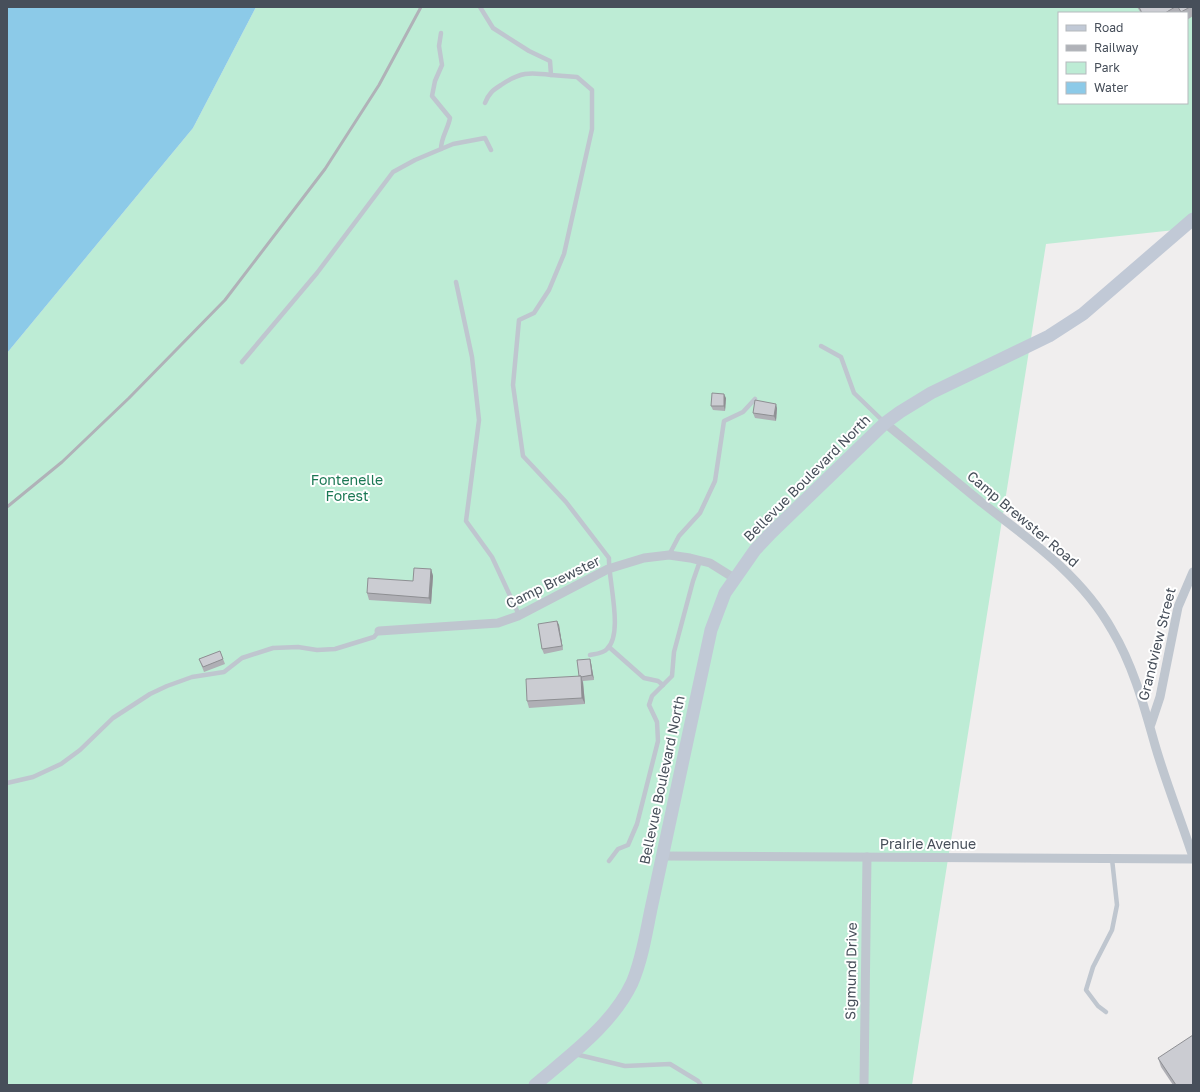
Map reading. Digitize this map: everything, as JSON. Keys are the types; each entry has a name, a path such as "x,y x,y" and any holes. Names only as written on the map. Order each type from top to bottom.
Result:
{"main road":[{"name":"Bellevue Boulevard North","path":"535,1085 605,1022 620,1004 632,982 641,954 710,630 725,593 734,578 771,533 885,423 930,393 1050,336 1076,319 1193,219"}],"street":[{"name":"Camp Brewster Road","path":"885,423 1046,553 1073,578 1096,605 1112,628 1125,653 1150,724 1155,746 1193,858"},
{"name":"Camp Brewster","path":"379,631 498,624 519,615 608,569 644,558 669,555 710,563 734,578"},
{"name":"Grandview Street","path":"1150,724 1160,697 1178,607 1193,572"},
{"name":"Prairie Avenue","path":"662,856 1112,859 1193,858"},
{"name":"Sigmund Drive","path":"864,1085 867,857"}],"lane":[{"path":"480,7 493,28 529,51 550,61 551,75"},
{"path":"441,33 439,46 442,65 434,81 432,96 450,118 441,140 441,149"},
{"path":"485,103 489,92 515,75 530,73 577,77 592,90 592,129 564,254 549,290 534,313 519,320 513,385 523,456 566,502 609,558 608,569 615,618 613,642 606,650 590,655"},
{"path":"242,362 318,273 393,172 415,160 453,144 485,138 491,150"},
{"path":"456,282 472,357 479,420 466,521 492,557 519,615"},
{"path":"822,346 841,356 854,392 872,408 885,423"},
{"path":"669,555 679,536 700,513 715,481 724,421 743,412 755,399"},
{"path":"609,861 618,849 628,845 637,824 658,741 657,722 649,705 652,696 672,676 674,652 692,581 700,561"},
{"path":"7,783 33,777 61,764 80,750 113,718 150,694 167,686 192,677 224,672 242,658 273,648 298,647 318,650 335,649 374,637 379,631"},
{"path":"609,647 644,678 658,681 663,685"},
{"path":"1106,1012 1098,1006 1086,990 1093,967 1112,930 1117,905 1112,859"},
{"path":"572,1053 625,1066 670,1064 701,1085"}],"green space":[{"name":"Fontenelle Forest","path":"256,7 1193,7 1193,228 1046,244 912,1085 7,1085 7,353 193,128"}],"water":[{"path":"7,7 256,7 193,128 7,353"}],"building":[{"path":"1139,7 1175,7 1167,12 1142,12"},
{"path":"1178,7 1190,7 1181,12"},
{"path":"712,393 724,394 724,406 711,406"},
{"path":"755,400 776,404 774,416 753,413"},
{"path":"414,568 431,569 429,598 367,593 368,578 413,581"},
{"path":"557,621 562,646 542,649 538,624"},
{"path":"220,651 223,659 203,667 199,659"},
{"path":"590,659 592,675 579,676 577,660"},
{"path":"581,676 582,698 527,701 526,679"},
{"path":"1193,1035 1193,1085 1176,1085 1158,1058"}],"railway":[{"path":"7,507 62,462 129,398 225,300 325,169 379,85 421,7"}]}
